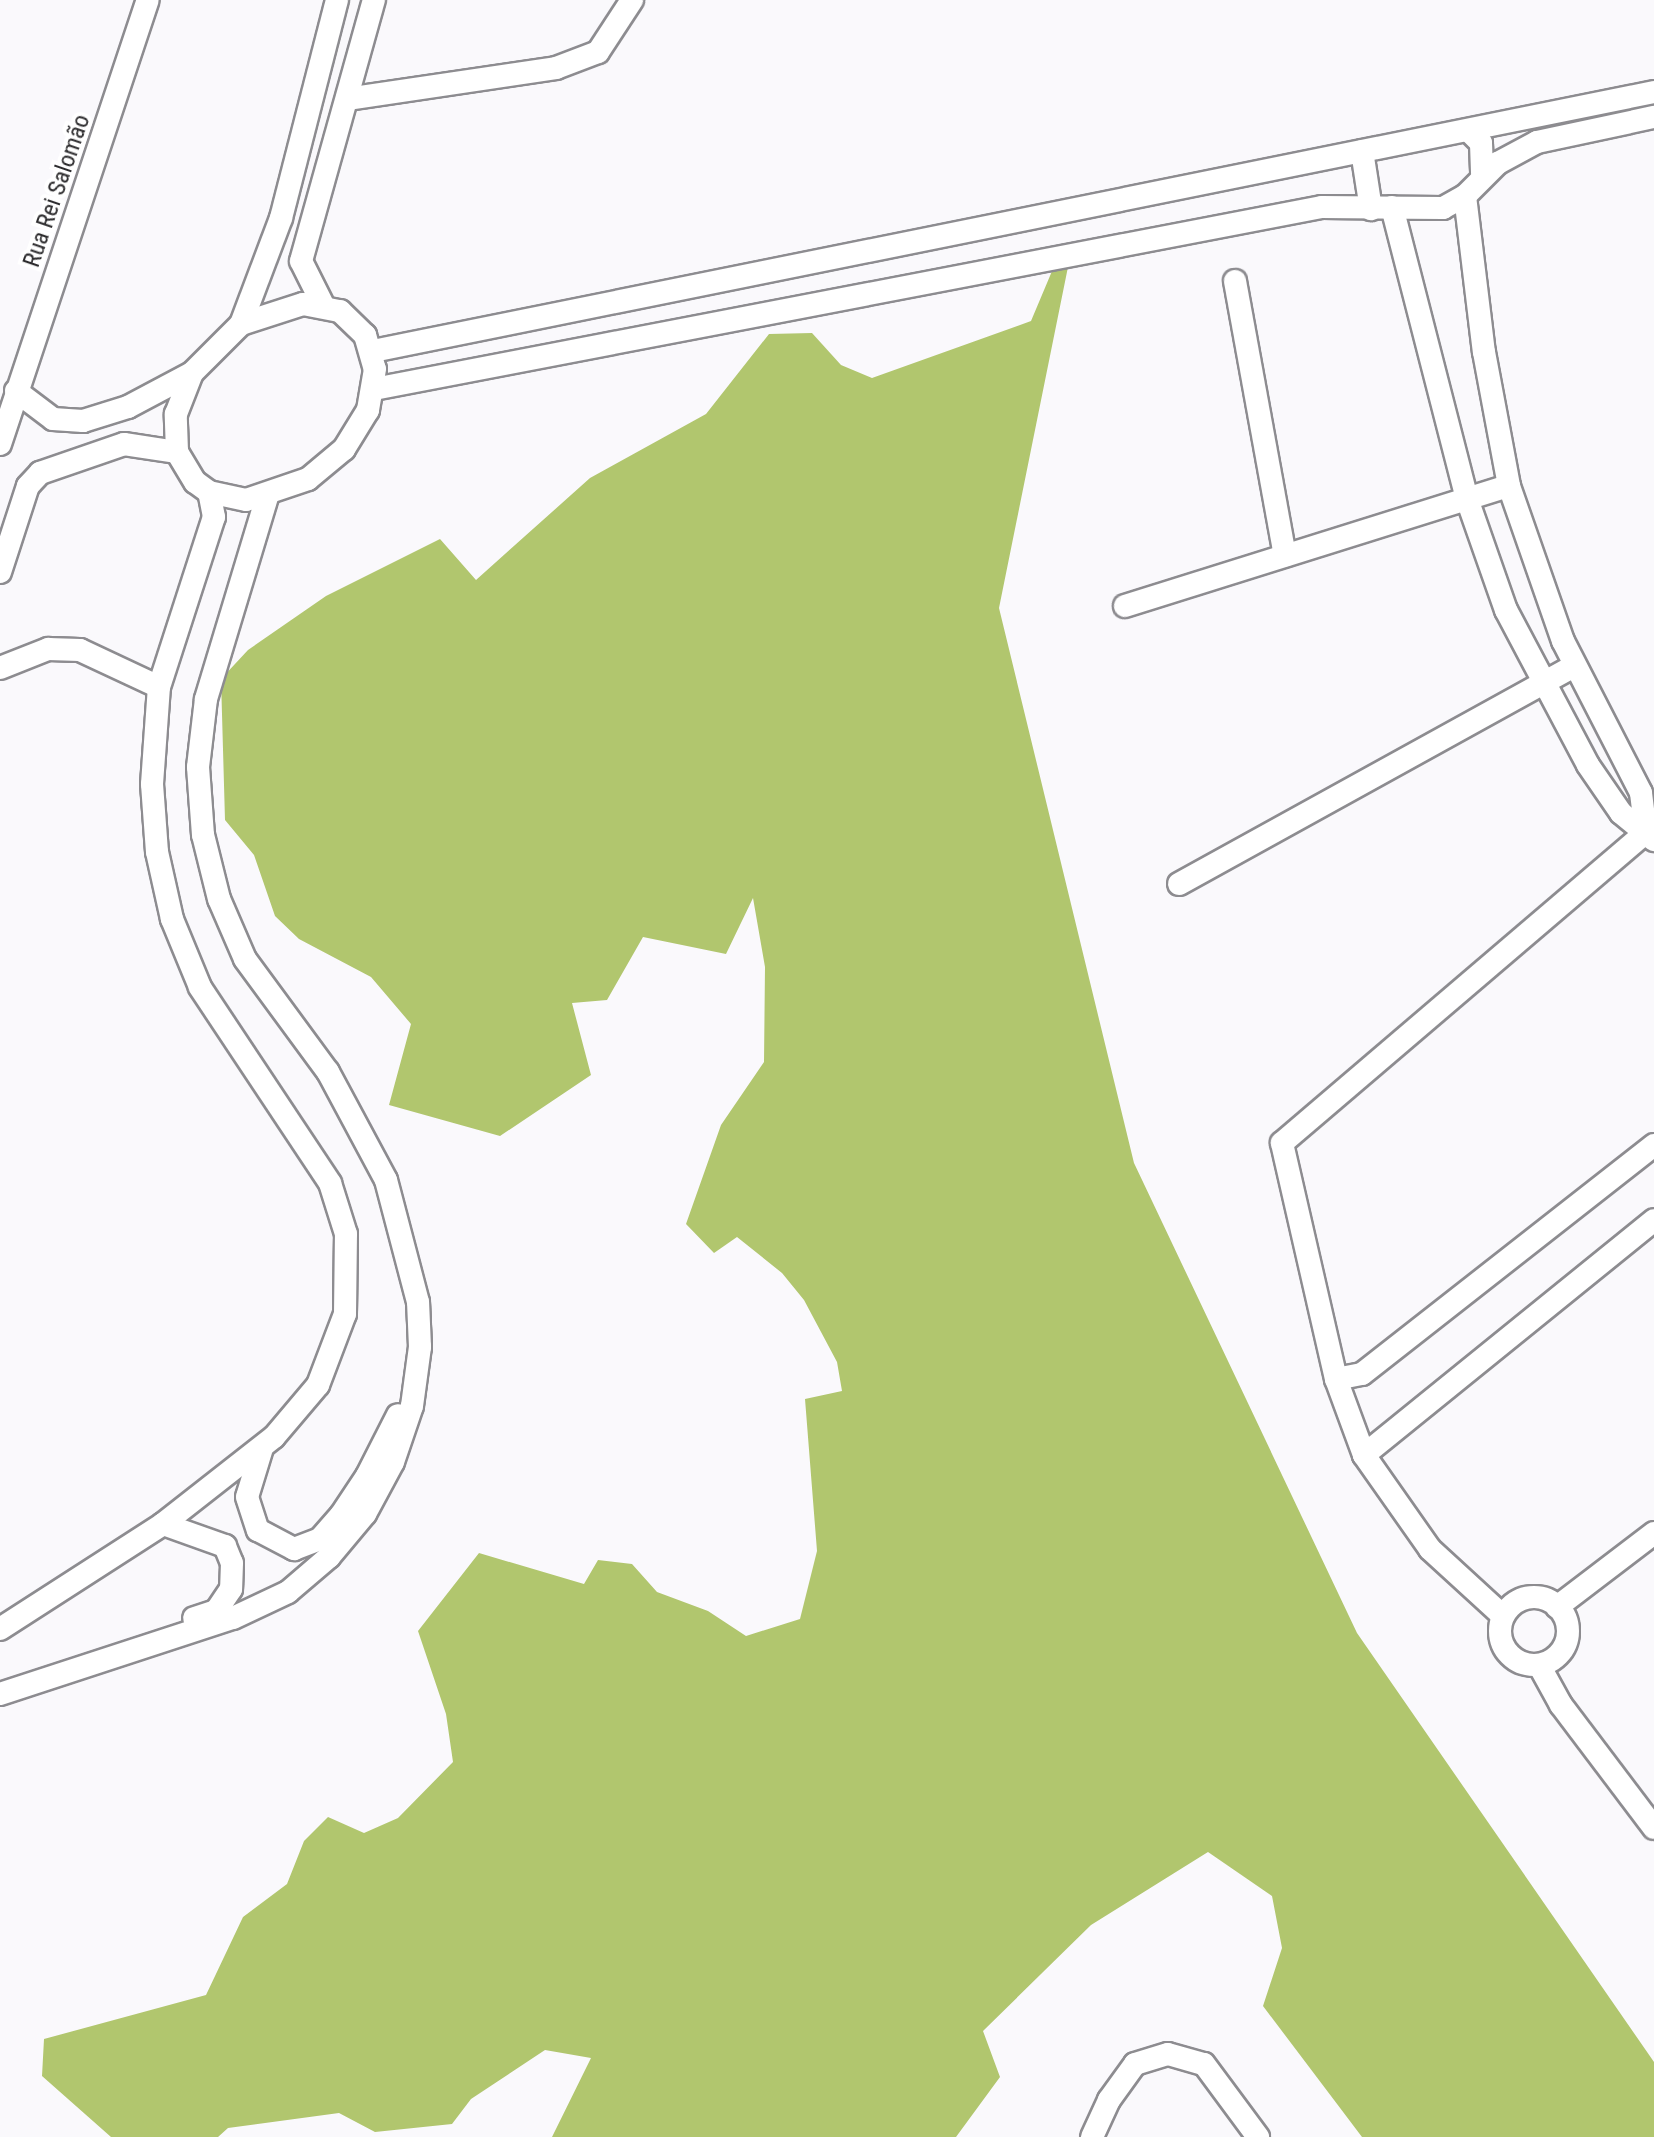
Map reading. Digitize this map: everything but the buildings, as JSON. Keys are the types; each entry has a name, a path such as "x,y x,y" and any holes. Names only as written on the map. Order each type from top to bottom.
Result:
{"street":[{"name":"Rua Rei Salomão","path":"0,444 148,0"},
{"path":"241,324 281,218 337,0"},
{"path":"323,305 301,261 374,0"},
{"path":"347,99 556,68 598,52 632,0"},
{"path":"373,351 1654,92"},
{"path":"374,389 1322,207 1431,210 1465,196 1482,176 1537,142 1654,117"},
{"path":"1469,131 1481,143 1482,176"},
{"path":"1362,151 1382,208 1466,496 1506,610 1540,681 1621,813 1651,832"},
{"path":"1465,196 1484,352 1509,486 1574,666 1641,793 1651,832"},
{"path":"1235,281 1285,555"},
{"path":"16,391 53,419 83,421 128,407 192,373 241,324 283,306 323,305 355,321 373,351 374,389 344,449 308,479 267,497 246,500 209,492 184,469 177,452 176,414 192,373"},
{"path":"0,572 28,486 40,473 124,444 177,452"},
{"path":"1125,606 1466,496 1509,486"},
{"path":"0,1629 163,1524 262,1448 305,1404 338,1340 348,1287 346,1234 317,1159 218,1019 172,919 153,818 159,687 214,517 209,492"},
{"path":"0,1694 233,1618 288,1592 338,1548 365,1514 393,1462 417,1376 416,1288 386,1180 350,1106 245,959 219,899 203,835 198,767 206,699 267,497"},
{"path":"0,668 48,649 80,650 159,687"},
{"path":"1179,884 1540,681 1574,666"},
{"path":"1503,1616 1430,1549 1364,1455 1336,1379 1282,1143 1651,832"},
{"path":"1336,1379 1362,1374 1654,1145"},
{"path":"1364,1455 1654,1220"},
{"path":"262,1448 247,1497 258,1530 294,1549 320,1539 367,1476 417,1376"},
{"path":"86,1665 171,1626 216,1611 231,1589 232,1563 225,1546 163,1524"},
{"path":"1557,1607 1654,1533"},
{"path":"1557,1607 1528,1598 1503,1616 1500,1637 1510,1656 1539,1665 1561,1705 1654,1828"},
{"path":"1539,1665 1558,1655 1567,1636 1557,1607"},
{"path":"1092,2137 1109,2100 1135,2064 1168,2054 1204,2064 1258,2137"}],"green space":[{"path":"1069,262 999,608 1134,1163 1357,1633 1654,2062 1654,2137 1362,2137 1263,2006 1282,1948 1272,1896 1208,1852 1091,1925 983,2031 1000,2077 956,2137 552,2137 591,2058 545,2050 471,2099 452,2124 375,2132 339,2113 228,2128 218,2137 111,2137 42,2076 44,2039 206,1995 243,1917 287,1884 304,1841 328,1817 364,1833 398,1818 453,1762 446,1714 418,1631 479,1553 584,1584 598,1560 632,1564 657,1592 708,1611 746,1636 800,1619 817,1551 805,1399 842,1391 837,1362 804,1300 782,1273 737,1237 714,1253 686,1224 721,1125 764,1062 765,967 753,898 726,954 643,937 607,1000 572,1003 591,1075 500,1136 389,1105 411,1024 371,977 299,939 275,916 254,855 225,820 221,679 248,650 326,596 440,539 476,580 590,478 706,414 769,334 812,333 841,365 872,378 1031,321 1055,264"}]}
